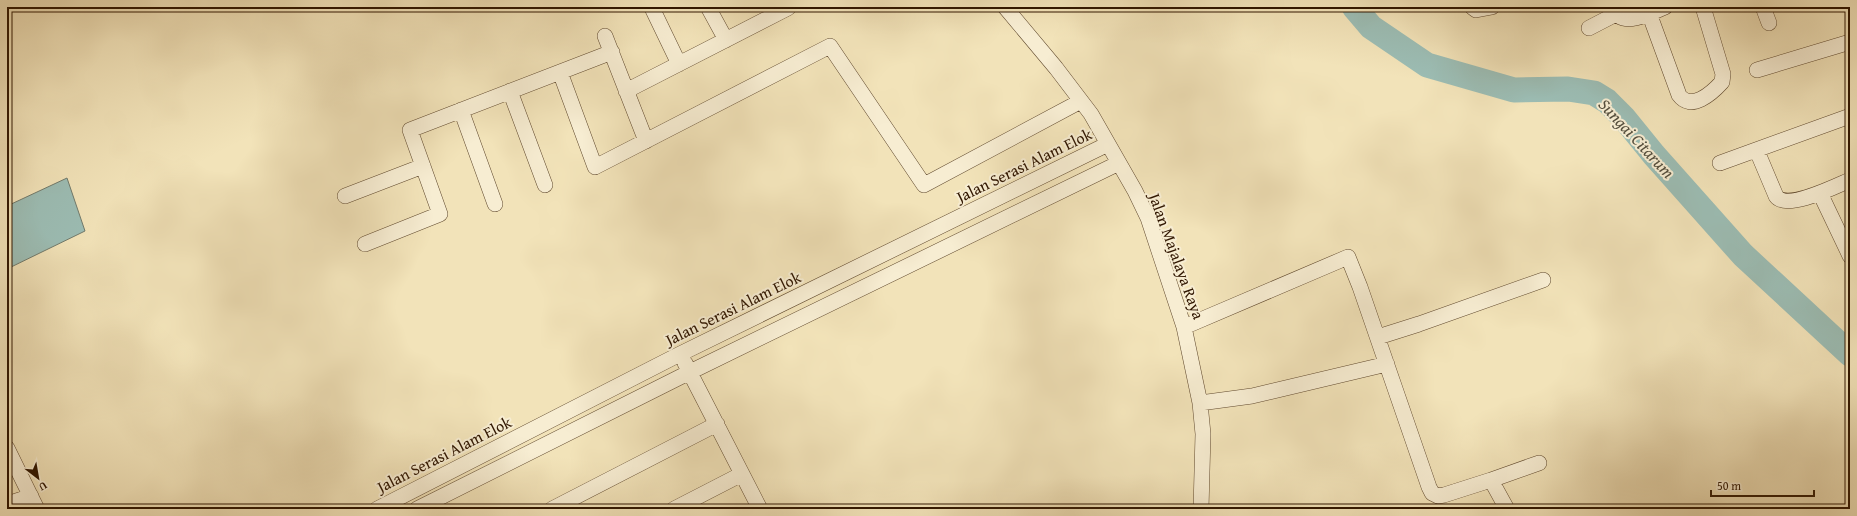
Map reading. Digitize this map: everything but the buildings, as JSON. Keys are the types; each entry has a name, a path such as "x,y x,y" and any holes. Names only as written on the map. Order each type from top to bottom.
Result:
{"street":[{"path":"708,7 726,40"},
{"name":"Jalan Majalaya Raya","path":"1005,7 1056,68 1091,114 1135,191 1148,218 1184,327 1200,403 1203,434 1201,509"},
{"path":"1472,7 1476,10 1492,7"},
{"path":"1589,28 1614,10 1621,18 1628,19 1665,7"},
{"path":"1648,13 1679,95 1686,102 1691,102 1704,98 1722,82 1723,74 1703,7"},
{"path":"1763,7 1769,23"},
{"path":"626,91 726,40 772,11 788,8"},
{"path":"653,10 679,64"},
{"path":"605,36 646,141"},
{"path":"1757,70 1850,42"},
{"path":"560,72 595,167 830,46 924,185 1081,101"},
{"path":"365,244 440,214 410,130 612,52"},
{"path":"510,91 545,186"},
{"path":"461,110 495,204"},
{"path":"1720,163 1757,151 1850,116"},
{"name":"Jalan Serasi Alam Elok","path":"377,509 680,354 1108,144"},
{"path":"1757,151 1778,199 1786,202 1820,193 1850,180"},
{"path":"419,487 424,507 690,372 1119,163"},
{"path":"345,196 423,166"},
{"path":"1059,168 1068,188"},
{"path":"1820,193 1850,256"},
{"path":"1184,327 1348,257 1378,337 1432,493 1438,496 1444,495 1539,463"},
{"path":"1378,337 1542,280"},
{"path":"680,354 760,509"},
{"path":"1200,403 1252,396 1387,364"},
{"path":"552,509 717,424"},
{"path":"7,448 34,502 7,504"},
{"path":"674,509 742,474"},
{"path":"1491,480 1507,509"}],"water":[{"path":"67,178 85,231 7,269 7,206"}],"waterway":[{"name":"Sungai Citarum","path":"1354,7 1371,27 1427,65 1514,90 1568,89 1594,93 1607,101 1624,118 1654,155 1743,255 1850,354"}]}
